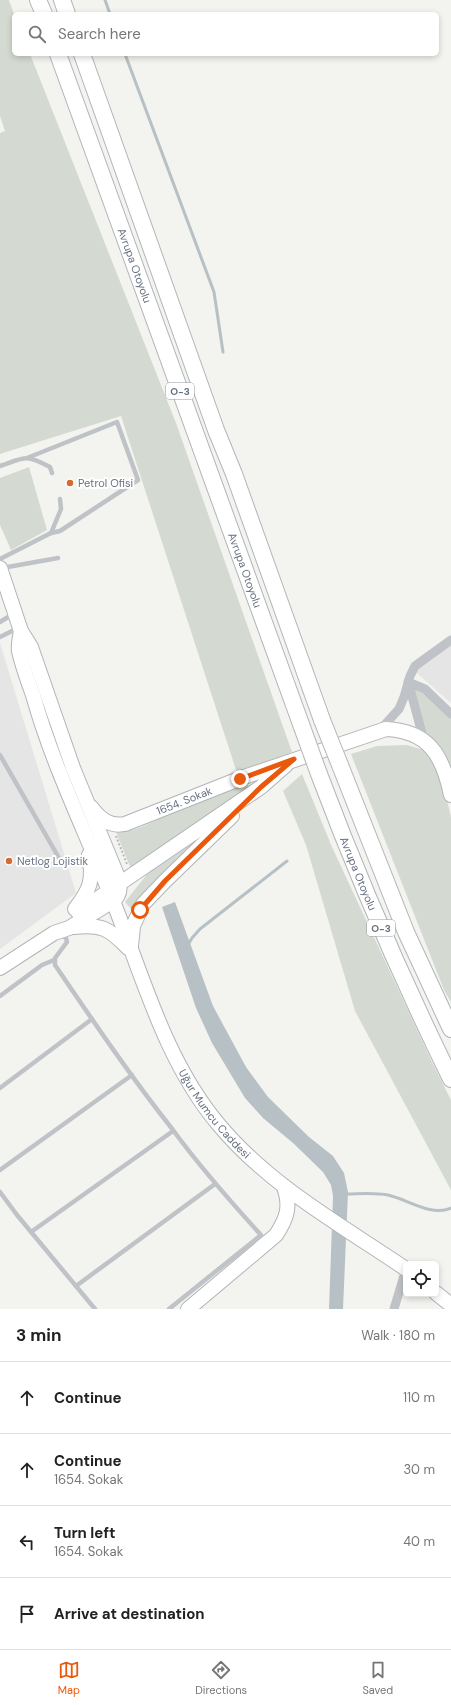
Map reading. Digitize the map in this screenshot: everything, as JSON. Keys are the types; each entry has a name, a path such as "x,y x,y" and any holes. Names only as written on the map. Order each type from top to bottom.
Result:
{"highway":[{"path":"38,0 43,12"},
{"path":"62,0 66,12"},
{"name":"Avrupa Otoyolu","path":"59,56 319,774 387,943 451,1079"},
{"name":"Avrupa Otoyolu","path":"83,56 322,720 404,925 451,1029"}],"main road":[{"path":"0,567 20,629 31,647 83,795 114,892"},
{"path":"20,629 19,649 54,760 85,835 114,892"},
{"name":"1654. Sokak","path":"83,795 94,811 104,821 122,825 294,759 380,730 402,731 424,741 440,759 449,781 451,795"},
{"name":"1654. Sokak","path":"67,925 261,787 294,759"},
{"path":"131,952 133,926 143,904 261,787"},
{"path":"0,968 67,925 90,885 91,868 85,835"},
{"name":"Uğur Mumcu Caddesi","path":"114,892 131,952 162,1029 187,1078 218,1125 244,1153 272,1179 403,1267"},
{"path":"67,925 91,926 107,929 131,952"},
{"path":"188,1309 276,1235 285,1221 288,1207 288,1197 284,1187"},
{"path":"439,1295 451,1305"}],"street":[{"path":"380,730 399,709 412,670 415,666 451,640"},
{"path":"408,682 425,689 451,714"},
{"path":"408,682 417,721 424,741"},
{"path":"394,1309 403,1279"}],"lane":[{"path":"0,466 27,458 117,422 138,480 60,531 51,533 0,567"},
{"path":"27,458 32,458 50,468 52,473"},
{"path":"51,533 61,510 60,499"},
{"path":"0,567 58,558"},
{"path":"0,622 15,613"},
{"path":"0,637 20,629"},
{"path":"0,755 63,866"},
{"path":"0,996 42,965 54,960 67,941 66,938 54,933"},
{"path":"54,960 55,965 92,1019 173,1131 215,1184 261,1235 168,1309"},
{"path":"0,1088 92,1019"},
{"path":"0,1170 132,1075"},
{"path":"31,1232 173,1131"},
{"path":"76,1286 215,1184"},
{"path":"0,1192 95,1309"}],"shaded area":[{"path":"0,0 9,0 13,12 12,12 12,56 31,56 176,423 292,752 237,773 121,416 0,454 0,133 5,131 0,116"},
{"path":"29,467 47,530 11,550 0,525 0,478"},
{"path":"451,636 451,703 409,666"},
{"path":"0,643 76,893 0,949"},
{"path":"408,682 451,714 451,784 428,745"},
{"path":"407,745 427,751 436,762 443,783 451,817 451,1002 444,990 351,754 377,746"},
{"path":"302,774 332,847 451,1100 451,1190 355,1011 306,845 283,791"},
{"path":"244,784 248,785 248,789 131,869 116,832 124,832 149,824 180,808"},
{"path":"207,833 137,903 132,910 125,902 148,873"},
{"path":"175,902 213,1006 246,1067 268,1097 309,1137 333,1156 344,1173 348,1192 343,1309 329,1309 333,1196 331,1185 323,1172 293,1143 263,1118 245,1098 212,1043 196,1008 162,907"}],"waterway":[{"path":"105,0 109,12"},
{"path":"126,56 214,292 223,352"},
{"path":"188,945 200,929 287,861"},
{"path":"344,1194 383,1194 427,1209 443,1210 451,1208"}],"place":[{"name":"Petrol Ofisi","path":"70,483"},
{"name":"Netlog Lojistik","path":"9,861"}],"route":[{"path":"140,910 149,897 165,881 261,787 294,759 240,779"}]}
